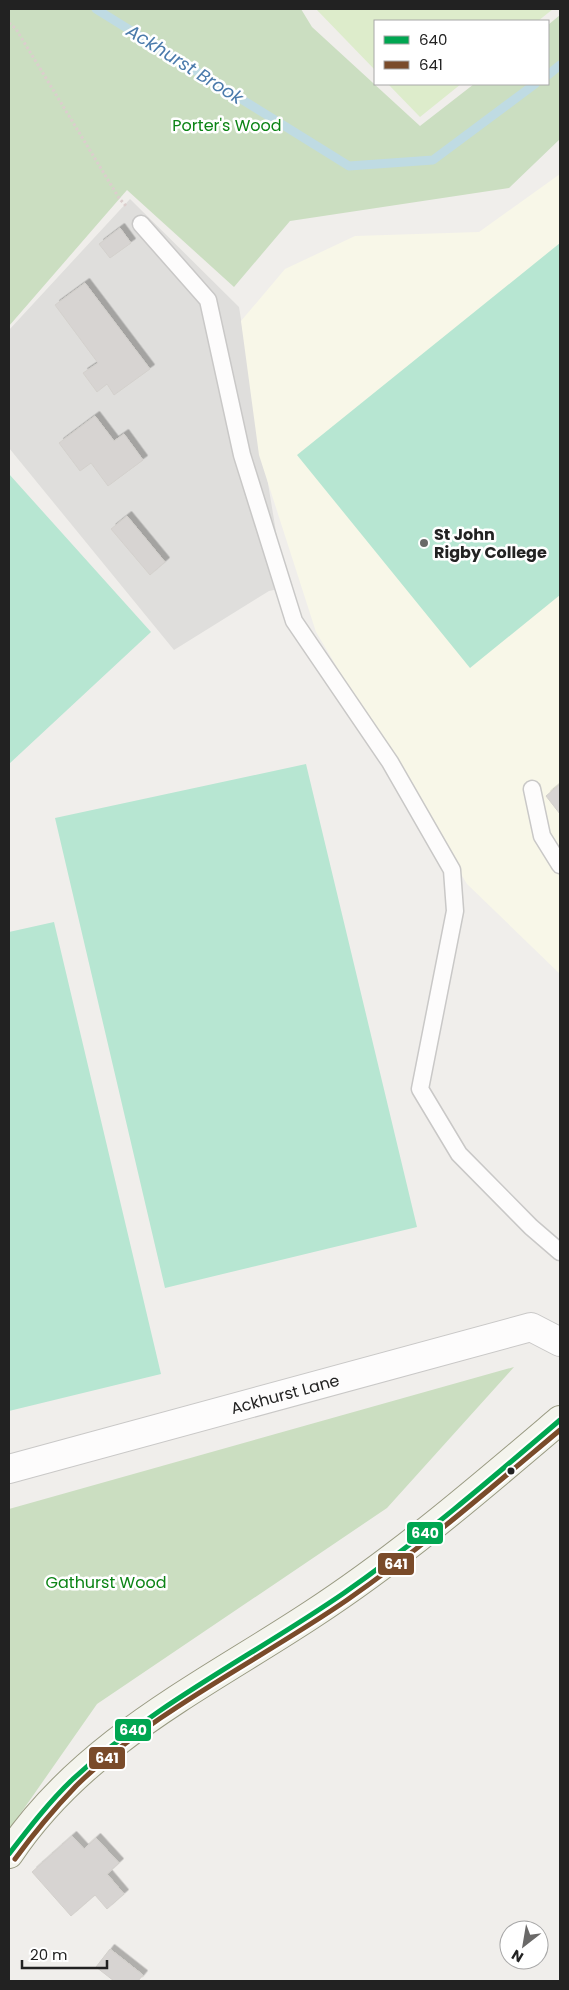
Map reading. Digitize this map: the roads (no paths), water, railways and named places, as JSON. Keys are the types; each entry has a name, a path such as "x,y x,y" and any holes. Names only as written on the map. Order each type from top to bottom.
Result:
{"main road":[{"path":"9,1854 23,1832 51,1801 84,1768 118,1740 165,1706 312,1615 424,1534 560,1420"}],"street":[{"name":"Ackhurst Lane","path":"9,1469 531,1327 560,1342"}],"lane":[{"path":"141,224 208,300 242,455 294,621 390,762 452,870 455,911 420,1089 460,1154 531,1227 560,1252"},
{"path":"532,789 542,836 560,865"}],"waterway":[{"name":"Ackhurst Brook","path":"96,9 349,166 433,160 534,85"},
{"name":"Ackhurst Brook","path":"549,74 560,65"}],"place":[{"name":"St John Rigby College","path":"424,543"}],"park label":[{"name":"Porter's Wood","path":"227,125"},
{"name":"Gathurst Wood","path":"106,1582"}]}
